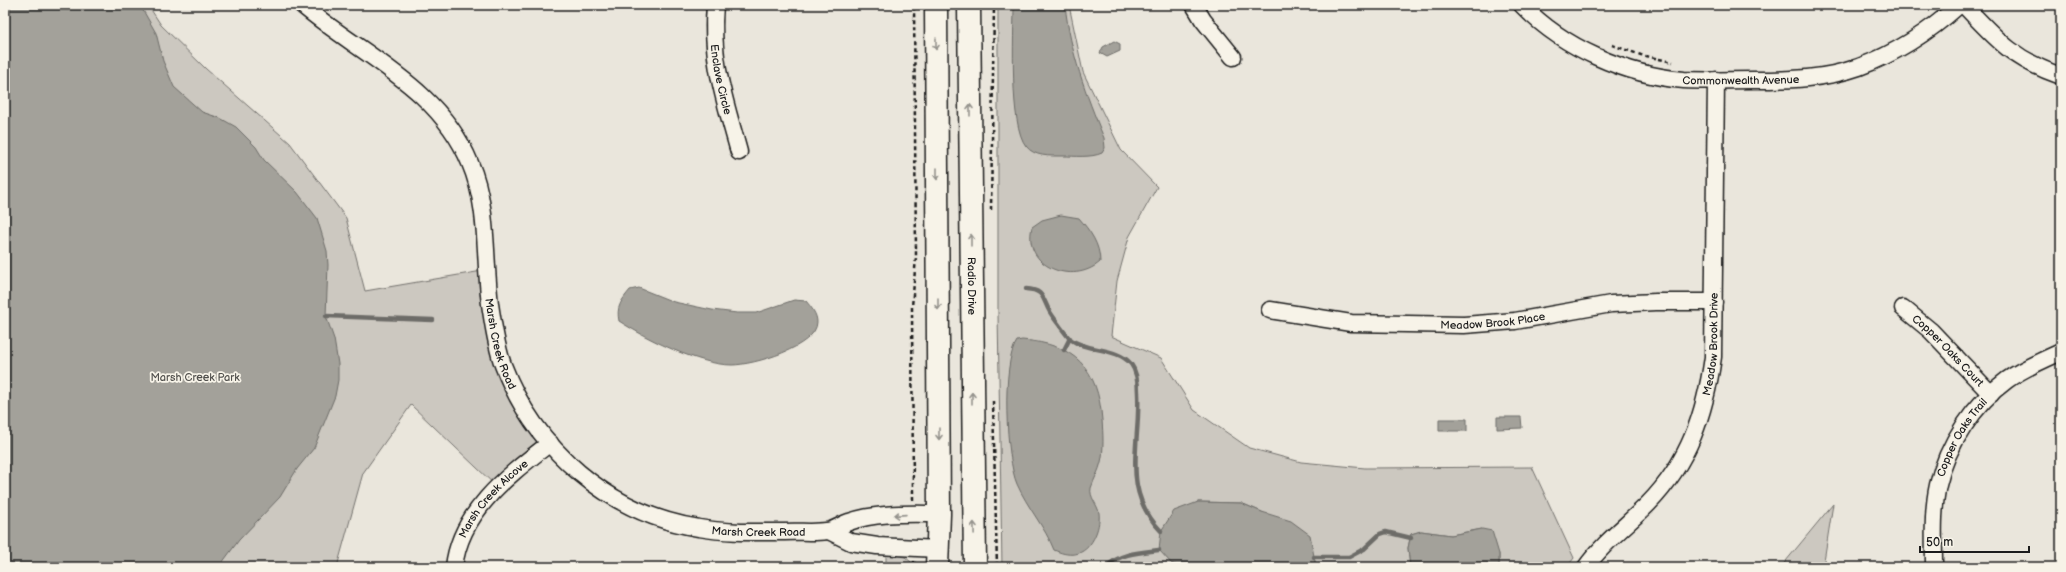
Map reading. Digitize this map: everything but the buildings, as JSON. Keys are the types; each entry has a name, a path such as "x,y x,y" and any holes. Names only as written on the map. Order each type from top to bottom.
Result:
{"main road":[{"path":"936,5 938,558"},
{"name":"Radio Drive","path":"969,5 975,567"}],"street":[{"name":"Marsh Creek Road","path":"302,5 409,83 431,103 452,130 470,162 480,194 490,304 502,362 515,392 529,417 566,462 587,480 611,496 639,511 670,522 698,528 730,532 829,531 849,522 874,516 939,514"},
{"name":"Enclave Circle","path":"715,5 713,41 716,68 739,152"},
{"path":"1194,5 1203,20 1233,57"},
{"name":"Commonwealth Avenue","path":"1522,5 1563,38 1609,61 1660,76 1685,80 1805,78 1833,75 1888,55 1910,44 1959,5"},
{"path":"1964,5 1998,41 2019,58 2042,70 2061,76"},
{"name":"Meadow Brook Drive","path":"1586,567 1605,545 1666,484 1693,439 1702,414 1709,385 1713,357 1716,80"},
{"name":"Meadow Brook Place","path":"1270,310 1351,323 1464,325 1515,322 1611,304 1714,302"},
{"name":"Copper Oaks Court","path":"1903,308 1931,331 1991,394"},
{"name":"Copper Oaks Trail","path":"1934,567 1934,518 1938,485 1946,461 1970,418 1991,394 2007,380 2026,368 2061,352"},
{"name":"Marsh Creek Alcove","path":"454,567 460,544 467,527 488,496 513,471 550,443"},
{"name":"Marsh Creek Road","path":"829,531 851,542 938,558"}],"path":[{"path":"913,496 912,307 916,257 914,5"},
{"path":"991,213 994,5"},
{"path":"1607,43 1641,55 1679,63"},
{"path":"993,400 997,567"}],"shaded area":[{"name":"Marsh Creek Park","path":"5,5 140,5 156,33 163,61 174,87 202,112 220,118 236,127 256,147 264,160 297,192 317,218 327,251 328,265 326,316 334,339 338,364 338,380 335,396 314,448 297,469 280,497 239,540 219,567 5,567"},
{"path":"1014,5 1065,5 1067,22 1075,56 1091,106 1104,138 1105,148 1102,153 1088,156 1048,156 1033,152 1026,146 1021,135 1017,119 1015,100 1013,57"},
{"path":"1929,5 1959,5 1941,20"},
{"path":"1114,41 1120,44 1120,51 1107,57 1100,53 1103,47"},
{"path":"1061,215 1079,218 1096,244 1100,255 1100,262 1089,269 1077,272 1064,272 1052,268 1042,262 1035,253 1031,241 1032,227 1042,220"},
{"path":"639,288 674,302 712,310 737,313 756,313 794,300 806,301 815,313 817,322 814,331 807,339 796,347 782,353 754,362 732,365 719,364 704,361 674,350 658,343 619,321 618,312 622,301 630,290"},
{"path":"1022,340 1040,342 1070,353 1089,373 1100,402 1103,430 1103,452 1100,465 1091,488 1092,498 1099,513 1097,532 1086,549 1075,554 1064,554 1054,550 1046,533 1021,492 1013,472 1008,434 1007,389 1012,352 1017,341"},
{"path":"1497,417 1521,417 1522,428 1497,429"},
{"path":"1439,419 1467,419 1467,431 1439,431"},
{"path":"1198,502 1241,503 1262,512 1291,521 1310,535 1316,567 1180,567 1171,563 1159,550 1161,531 1174,511"},
{"path":"1482,529 1492,531 1499,554 1499,567 1410,567 1408,548 1411,534 1421,531 1451,535"}],"green space":[{"name":"Marsh Creek Park","path":"5,5 148,5 161,25 206,69 290,143 346,218 365,291 488,270 502,362 550,443 497,487 411,405 363,473 337,567 5,567"},
{"path":"998,5 1069,5 1083,72 1121,150 1157,187 1129,237 1117,281 1111,336 1161,358 1194,410 1249,448 1301,462 1365,468 1532,467 1574,558 1567,567 1499,567 1499,554 1482,529 1451,535 1421,531 1411,534 1408,548 1410,567 1316,567 1314,557 1262,512 1241,503 1198,502 1171,563 1180,567 1002,567 998,313"},
{"path":"1833,504 1823,567 1781,567"},
{"path":"886,554 905,557 917,567 886,567"}],"waterway":[{"path":"1026,289 1040,293 1047,307 1070,339 1085,346 1118,355 1125,359 1133,367 1137,378 1138,389 1135,466 1136,482 1148,515 1161,531"},
{"path":"326,316 433,320"},
{"path":"1064,350 1070,338"},
{"path":"1314,557 1349,557 1364,549 1380,534 1386,532 1411,538"},
{"path":"1107,567 1112,562 1124,556 1159,550"}]}
